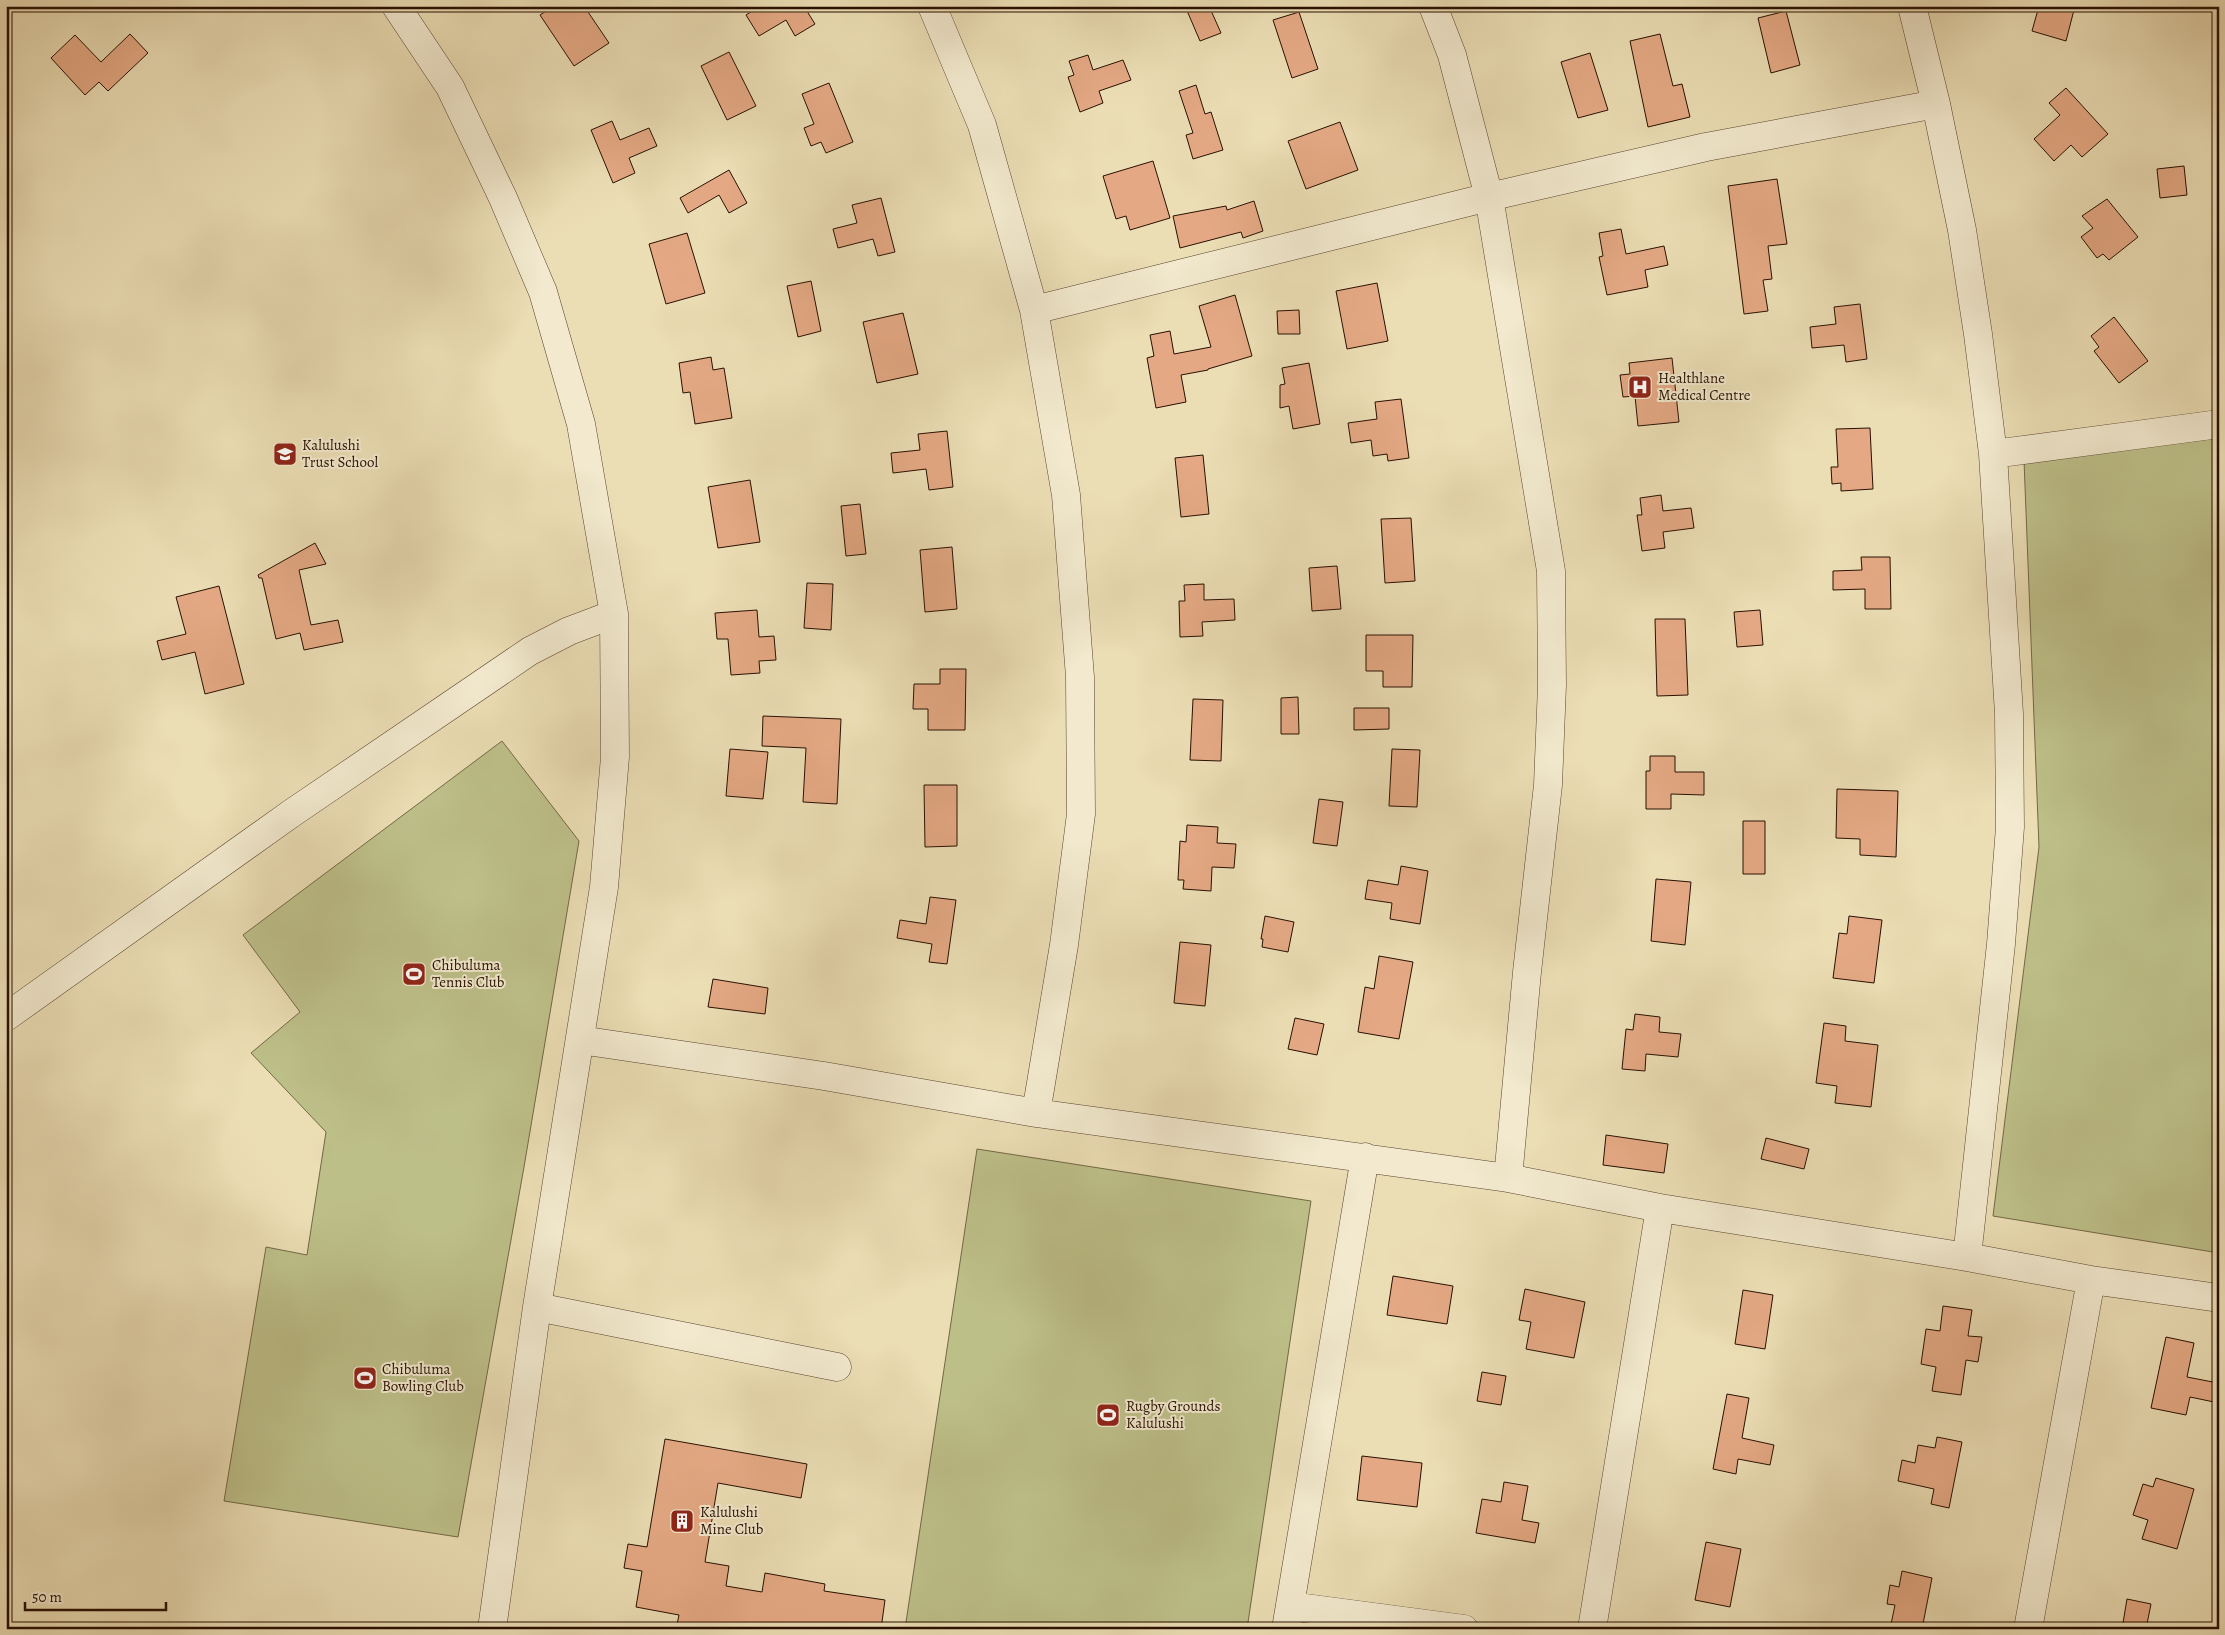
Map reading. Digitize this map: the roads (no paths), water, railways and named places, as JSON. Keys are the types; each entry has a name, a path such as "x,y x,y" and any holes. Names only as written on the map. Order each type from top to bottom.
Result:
{"street":[{"path":"396,6 450,87 504,198 543,292 580,424 614,614 615,757 604,888 537,1307 492,1629"},
{"path":"932,6 982,125 1034,310 1066,495 1080,677 1081,804 1064,945 1036,1113"},
{"path":"1433,6 1452,55 1489,196 1551,571 1552,685 1548,785 1527,972 1508,1178"},
{"path":"1912,6 1936,104 1962,230 1993,454 2009,714 2010,827 2001,944 1967,1257"},
{"path":"1034,310 1489,196 1706,148 1936,104"},
{"path":"1993,454 2219,424"},
{"path":"6,1017 292,813 530,651 569,631 614,614"},
{"path":"580,1040 824,1076 1036,1113 1508,1178 1660,1208 1967,1257 2091,1280 2219,1298"},
{"path":"1365,1157 1288,1618 1464,1629"},
{"path":"1592,1629 1660,1208"},
{"path":"2028,1629 2091,1280"},
{"path":"537,1307 838,1367"}],"place":[{"name":"Healthlane Medical Centre","path":"1640,387"},
{"name":"Kalulushi Trust School","path":"285,454"},
{"name":"Chibuluma Tennis Club","path":"414,974"},
{"name":"Chibuluma Bowling Club","path":"365,1378"},
{"name":"Rugby Grounds Kalulushi","path":"1108,1415"},
{"name":"Kalulushi Mine Club","path":"682,1521"}]}
